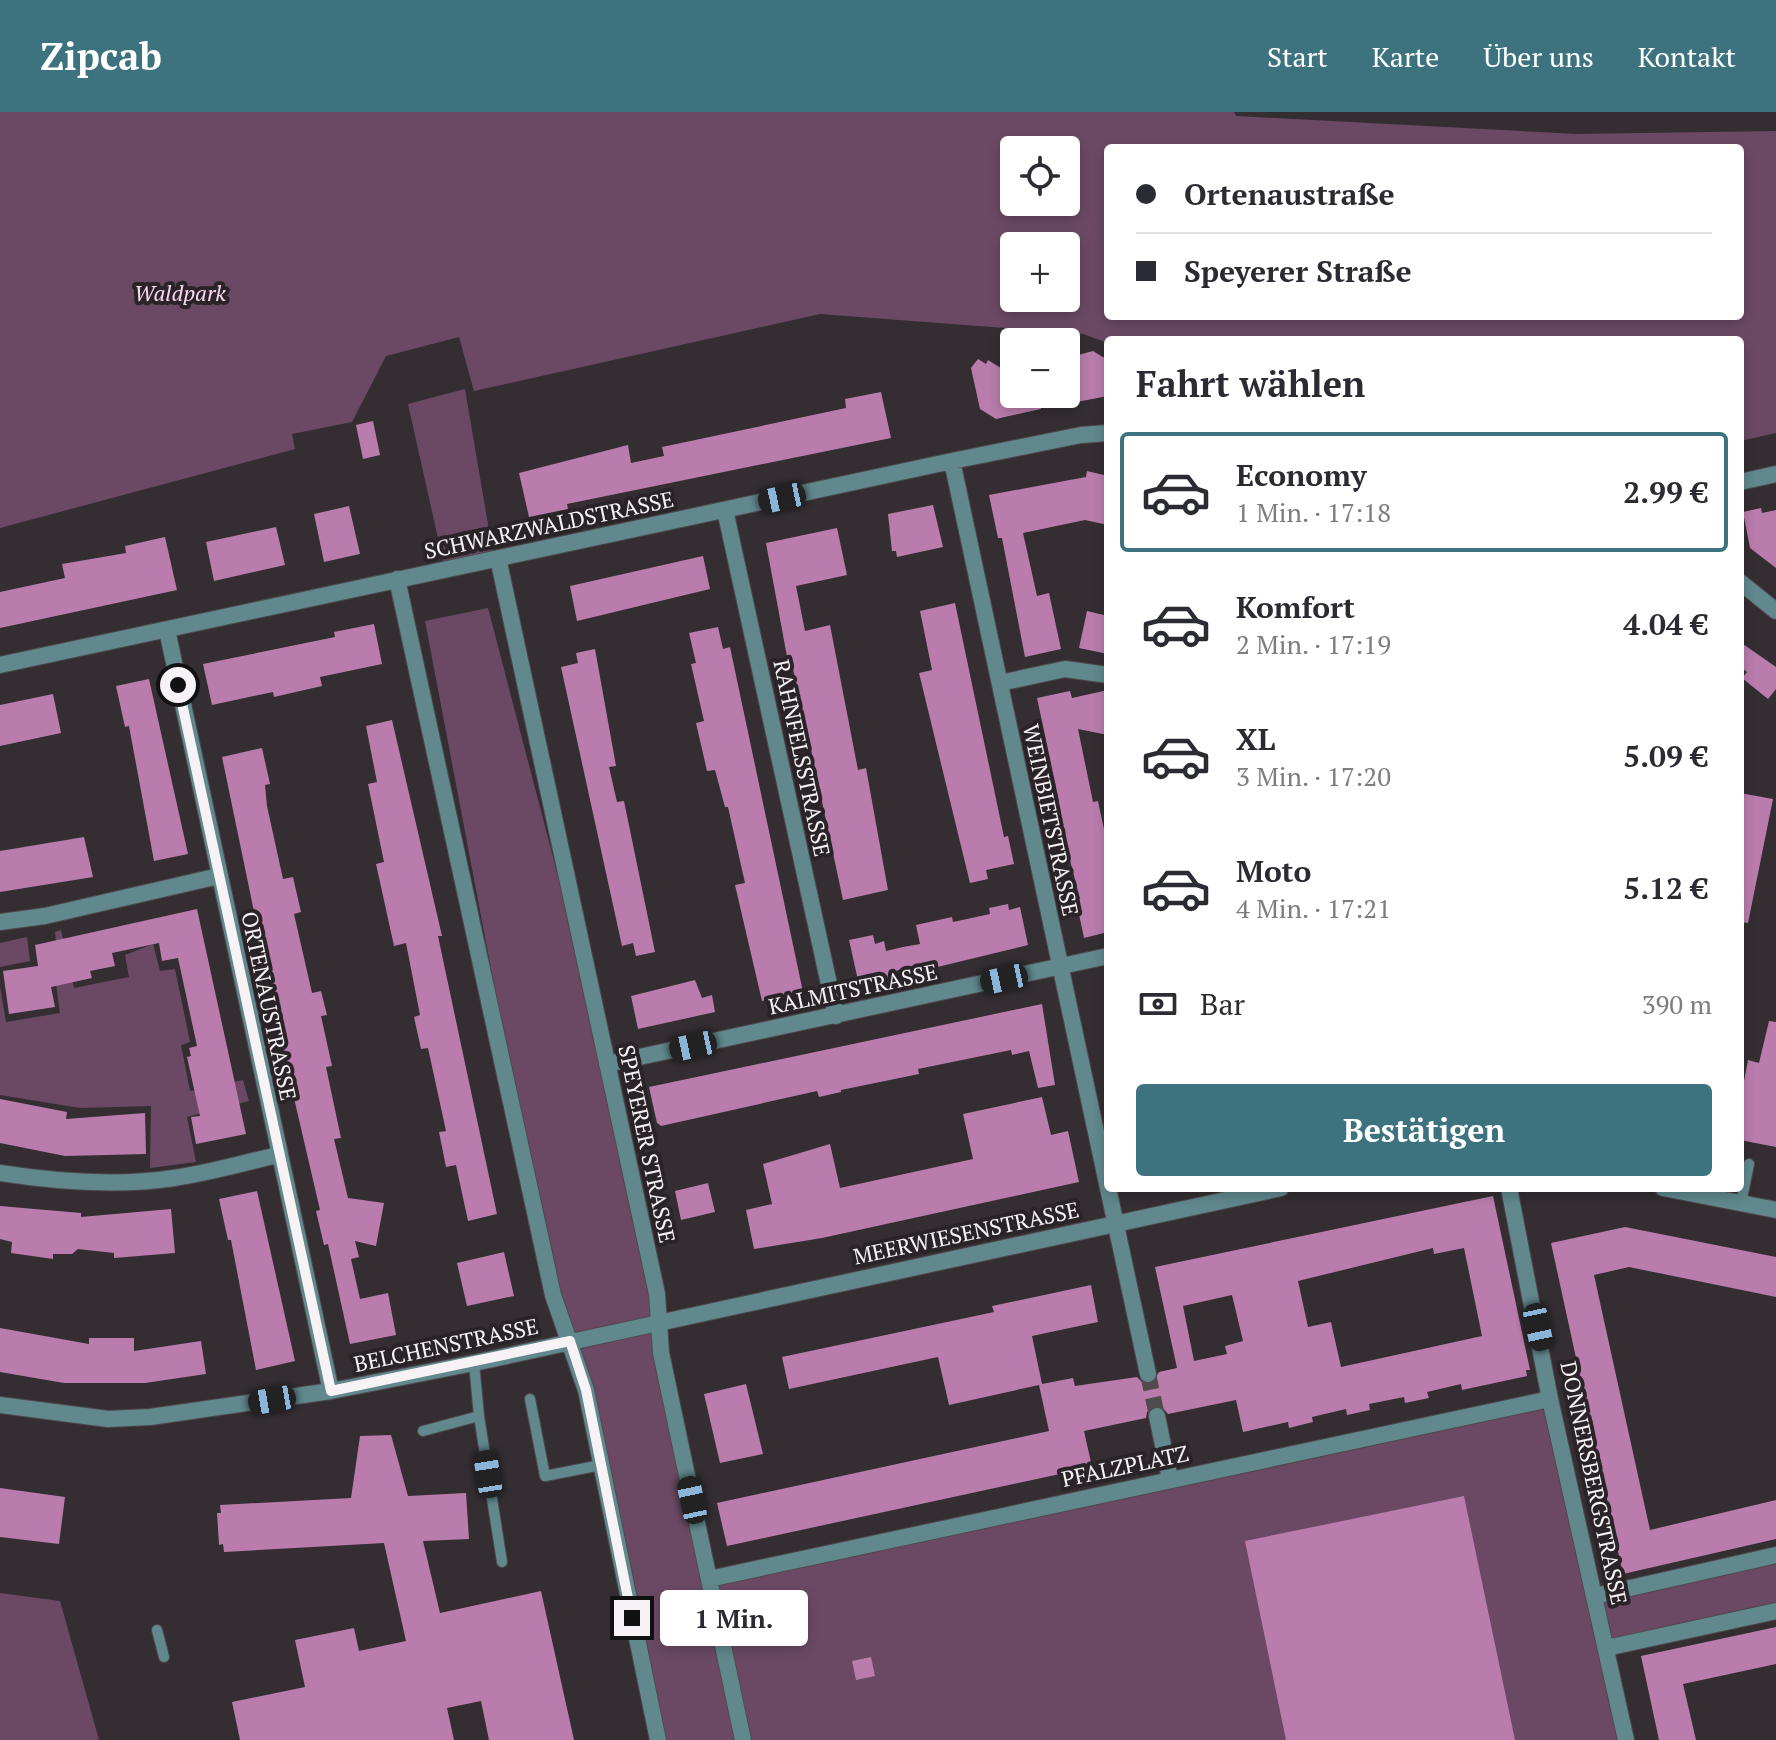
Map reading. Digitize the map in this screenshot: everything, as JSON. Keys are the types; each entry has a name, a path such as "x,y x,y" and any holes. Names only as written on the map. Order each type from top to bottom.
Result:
{"street":[{"name":"SCHWARZWALDSTRASSE","path":"0,665 952,461 1081,435 1104,433"},
{"name":"WEINBIETSTRASSE","path":"952,461 1104,1170"},
{"path":"1744,481 1776,474"},
{"name":"RAHNFELSSTRASSE","path":"725,510 836,1016"},
{"name":"SPEYERER STRASSE","path":"498,558 661,1322 661,1353 743,1740"},
{"path":"397,579 553,1295 586,1390 658,1740"},
{"path":"1744,585 1776,611"},
{"name":"ORTENAUSTRASSE","path":"167,630 331,1391"},
{"path":"1000,683 1065,669 1104,674"},
{"path":"0,922 45,916 219,876"},
{"name":"KALMITSTRASSE","path":"607,1064 1104,957"},
{"path":"0,1173 54,1182 137,1182 174,1178 278,1155"},
{"name":"WEINBIETSTRASSE","path":"1109,1192 1148,1374"},
{"name":"MEERWIESENSTRASSE","path":"661,1322 1263,1192"},
{"name":"DONNERSBERGSTRASSE","path":"1510,1192 1550,1399 1626,1740"},
{"path":"1684,1192 1776,1210"},
{"name":"BELCHENSTRASSE","path":"0,1405 108,1419 150,1417 331,1391 661,1322"},
{"name":"PFALZPLATZ","path":"709,1579 1550,1399"},
{"path":"1157,1416 1170,1479"},
{"path":"1595,1596 1776,1555"},
{"path":"1606,1648 1776,1611"}],"lane":[{"path":"1744,1188 1749,1164"},
{"path":"1741,1203 1743,1192"},
{"path":"474,1363 479,1416 502,1562"},
{"path":"530,1399 545,1476 601,1465"},
{"path":"423,1431 479,1416"},
{"path":"157,1630 164,1657"}],"green space":[{"name":"Waldpark","path":"0,112 1234,112 1236,116 1576,134 1776,131 1776,433 1744,440 1744,336 1104,336 1104,342 1080,334 1080,328 1004,328 820,314 474,391 459,337 386,356 352,422 292,434 295,449 0,528"},
{"path":"465,389 493,554 444,565 408,404"},
{"path":"488,608 607,1064 709,1579 1550,1399 1595,1595 1776,1555 1776,1611 1607,1648 1626,1740 658,1740 601,1465 553,1295 425,621"},
{"path":"61,930 74,988 129,977 125,955 153,944 160,971 175,969 190,1042 181,1045 190,1091 243,1080 249,1101 187,1117 196,1162 150,1168 151,1106 80,1108 0,1095 0,987 6,1022 60,1013 54,969 59,968 55,932"},
{"path":"27,937 30,961 0,967 0,943"},
{"path":"0,1593 60,1601 99,1740 0,1740"}],"building":[{"path":"1093,351 1104,358 1104,397 1080,401 1080,354"},
{"path":"978,359 986,364 988,360 1000,368 1000,408 1041,409 996,419 980,409 971,368"},
{"path":"881,392 891,438 567,504 568,509 529,517 519,473 628,445 631,463 664,456 662,447 846,408 845,399"},
{"path":"373,421 380,455 363,459 356,425"},
{"path":"1087,471 1104,475 1104,524 1085,520 1023,533 1037,596 1049,593 1061,649 1025,657 1002,538 998,538 989,495 1086,477"},
{"path":"933,505 943,547 897,557 896,551 892,551 888,514"},
{"path":"349,506 360,554 324,562 314,514"},
{"path":"1761,508 1762,513 1776,510 1776,568 1750,548 1744,512"},
{"path":"276,527 285,565 214,581 206,542"},
{"path":"837,528 847,575 796,586 805,631 830,625 858,770 866,768 888,890 843,900 800,698 791,661 788,662 766,543"},
{"path":"165,537 177,590 0,628 0,592 65,578 62,564 126,553 125,546"},
{"path":"703,556 710,589 577,621 570,586"},
{"path":"955,603 1004,837 1008,836 1014,864 986,870 988,879 970,883 919,673 932,670 920,611"},
{"path":"1087,611 1104,615 1104,653 1079,648"},
{"path":"374,624 382,664 320,677 322,686 274,697 273,692 212,705 203,664 335,637 334,632"},
{"path":"718,627 723,649 730,647 803,992 762,1001 735,885 745,883 728,807 725,807 715,770 707,771 696,723 704,721 691,664 696,663 689,633"},
{"path":"1744,645 1776,667 1776,689 1768,699 1744,680 1747,672 1744,670"},
{"path":"595,649 616,766 609,767 617,802 624,801 655,952 636,956 633,943 622,946 561,667 578,663 576,653"},
{"path":"149,679 188,854 154,861 129,726 125,727 116,686"},
{"path":"1070,691 1072,698 1104,691 1104,734 1078,729 1093,802 1098,801 1104,829 1104,933 1084,938 1076,900 1080,899 1055,802 1059,801 1037,698"},
{"path":"53,694 61,733 0,746 0,705"},
{"path":"392,720 442,936 438,936 497,1214 468,1221 456,1165 446,1167 439,1132 446,1131 428,1048 421,1049 414,1017 420,1015 406,943 394,946 376,864 384,862 368,784 377,782 366,726"},
{"path":"262,748 270,784 265,785 267,806 283,879 293,877 301,912 294,914 312,993 321,991 327,1015 321,1016 332,1066 326,1067 341,1138 334,1139 348,1198 384,1203 376,1246 355,1241 359,1257 351,1259 360,1299 388,1293 396,1335 350,1344 328,1244 324,1245 316,1211 320,1210 281,1042 222,757"},
{"path":"1744,794 1773,799 1748,923 1744,922"},
{"path":"84,837 93,877 0,892 0,851"},
{"path":"1008,904 1009,910 1020,907 1028,945 925,970 924,964 891,972 892,977 859,985 849,940 873,935 875,944 884,941 886,951 920,944 916,925 952,917 953,922 990,914 989,908"},
{"path":"197,909 246,1134 196,1144 191,1117 200,1116 187,1057 191,1056 189,1048 197,1046 178,958 162,961 159,943 112,953 115,966 90,971 92,978 51,987 55,1007 9,1014 3,971 38,966 35,945"},
{"path":"695,980 702,998 712,995 715,1012 638,1029 631,996"},
{"path":"1042,1004 1055,1085 1038,1088 1029,1051 1012,1055 1011,1050 918,1069 919,1074 819,1097 817,1091 661,1126 657,1123 649,1087"},
{"path":"1769,1021 1776,1022 1776,1147 1744,1141 1744,1081 1748,1060 1759,1063"},
{"path":"1042,1097 1051,1135 1068,1131 1079,1182 822,1238 754,1249 746,1210 772,1204 763,1164 830,1144 840,1188 973,1159 963,1114"},
{"path":"0,1099 67,1112 66,1119 145,1113 146,1154 65,1156 0,1143"},
{"path":"708,1183 715,1212 681,1220 675,1191"},
{"path":"257,1191 295,1361 256,1370 231,1240 228,1240 219,1199"},
{"path":"1493,1196 1530,1370 1526,1370 1527,1376 1462,1390 1461,1384 1427,1392 1429,1398 1405,1403 1404,1397 1369,1404 1370,1410 1347,1415 1346,1409 1312,1417 1313,1422 1289,1428 1288,1422 1243,1432 1236,1400 1168,1414 1161,1406 1154,1405 1146,1418 1084,1431 1092,1467 727,1546 717,1503 1049,1431 1039,1385 949,1405 938,1357 789,1389 782,1357 994,1312 992,1306 1091,1285 1098,1322 1032,1336 1042,1384 1073,1378 1075,1386 1137,1377 1144,1384 1151,1384 1159,1372 1177,1368 1155,1267","holes":["1433,1248 1434,1254 1464,1248 1482,1336 1341,1367 1331,1322 1308,1327 1298,1281","1232,1295 1243,1341 1225,1346 1227,1354 1194,1361 1183,1306"]},
{"path":"0,1206 81,1213 81,1217 171,1209 175,1253 114,1258 114,1253 78,1249 72,1254 53,1254 53,1259 11,1253 12,1242 0,1239"},
{"path":"1625,1227 1776,1257 1776,1297 1629,1267 1594,1275 1650,1530 1776,1500 1776,1539 1623,1574 1551,1243"},
{"path":"504,1252 514,1296 467,1306 457,1263"},
{"path":"0,1328 89,1344 89,1338 134,1338 134,1351 201,1341 206,1374 145,1383 64,1383 0,1372"},
{"path":"746,1384 763,1454 720,1463 704,1394"},
{"path":"391,1435 408,1496 466,1493 469,1539 423,1541 440,1613 541,1591 574,1740 489,1740 481,1701 447,1708 454,1740 240,1740 232,1702 305,1687 295,1640 354,1628 359,1651 406,1641 384,1543 224,1552 223,1544 219,1545 217,1513 221,1513 220,1505 351,1498 360,1436"},
{"path":"0,1488 65,1497 59,1544 0,1537"},
{"path":"1464,1496 1515,1740 1286,1740 1245,1541"},
{"path":"1776,1627 1776,1664 1683,1684 1696,1740 1659,1740 1641,1656"},
{"path":"871,1657 875,1676 856,1680 852,1661"}],"tunnel":[{"path":"1148,1374 1157,1416"}],"route":[{"path":"178,685 331,1391 570,1341 586,1390 632,1618"}]}
